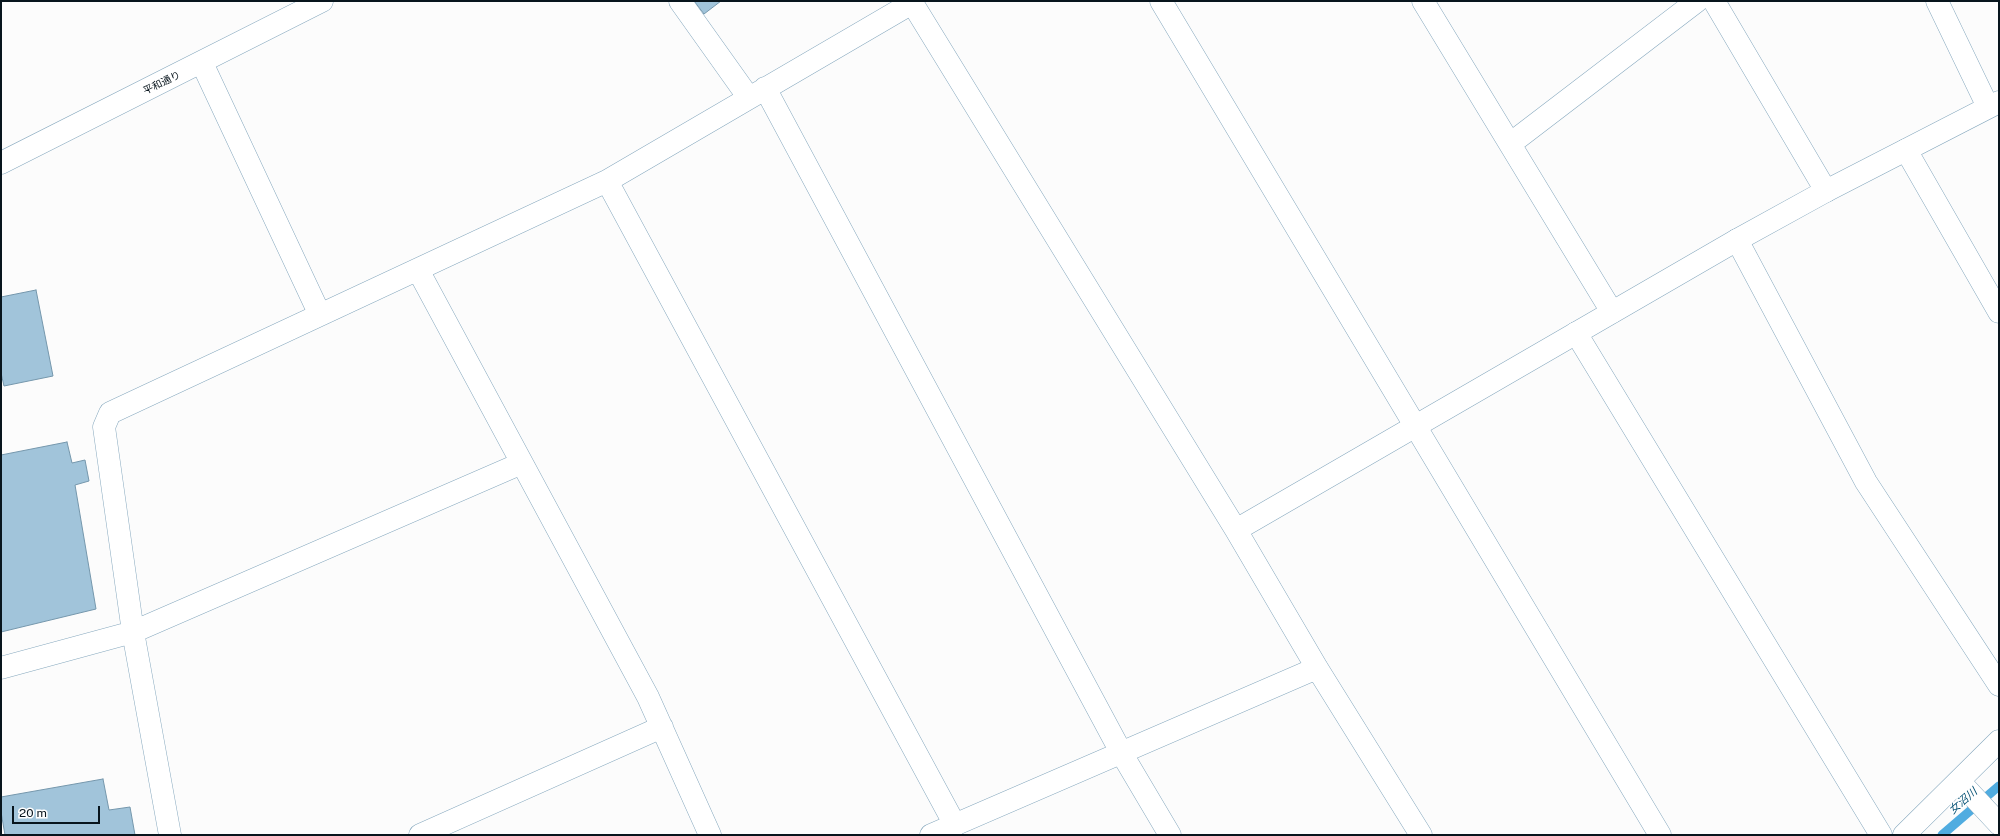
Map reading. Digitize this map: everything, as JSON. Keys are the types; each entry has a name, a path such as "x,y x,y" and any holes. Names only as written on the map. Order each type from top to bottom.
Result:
{"street":[{"name":"平和通り","path":"1,163 202,63 322,1"},
{"path":"680,1 757,93 1122,754 1170,835"},
{"path":"1162,1 1660,835"},
{"path":"1423,1 1612,312"},
{"path":"1510,144 1697,1"},
{"path":"1714,1 1826,191"},
{"path":"1236,530 1737,240 1826,191 1994,104 1937,1"},
{"path":"170,835 133,632 104,427 110,413 607,181 912,2 1236,530 1317,668 1421,835"},
{"path":"202,63 320,315"},
{"path":"1906,150 1999,311"},
{"path":"607,181 955,825"},
{"path":"1737,240 1866,482 1999,685"},
{"path":"418,270 648,697 710,835"},
{"path":"1576,334 1881,835"},
{"path":"1,668 133,632 522,463"},
{"path":"931,835 1122,754 1317,668"},
{"path":"420,835 662,727"},
{"path":"1904,835 1999,741"},
{"path":"1959,781 1999,824"}],"building":[{"path":"694,1 721,1 704,14"},
{"path":"36,290 53,376 4,386 1,373 1,297"},
{"path":"67,442 72,463 85,460 89,481 75,485 96,609 1,632 1,455"},
{"path":"103,779 109,810 130,807 135,835 5,835 1,812 1,797"}],"waterway":[{"name":"女沼川","path":"1942,835 1999,786"}]}
